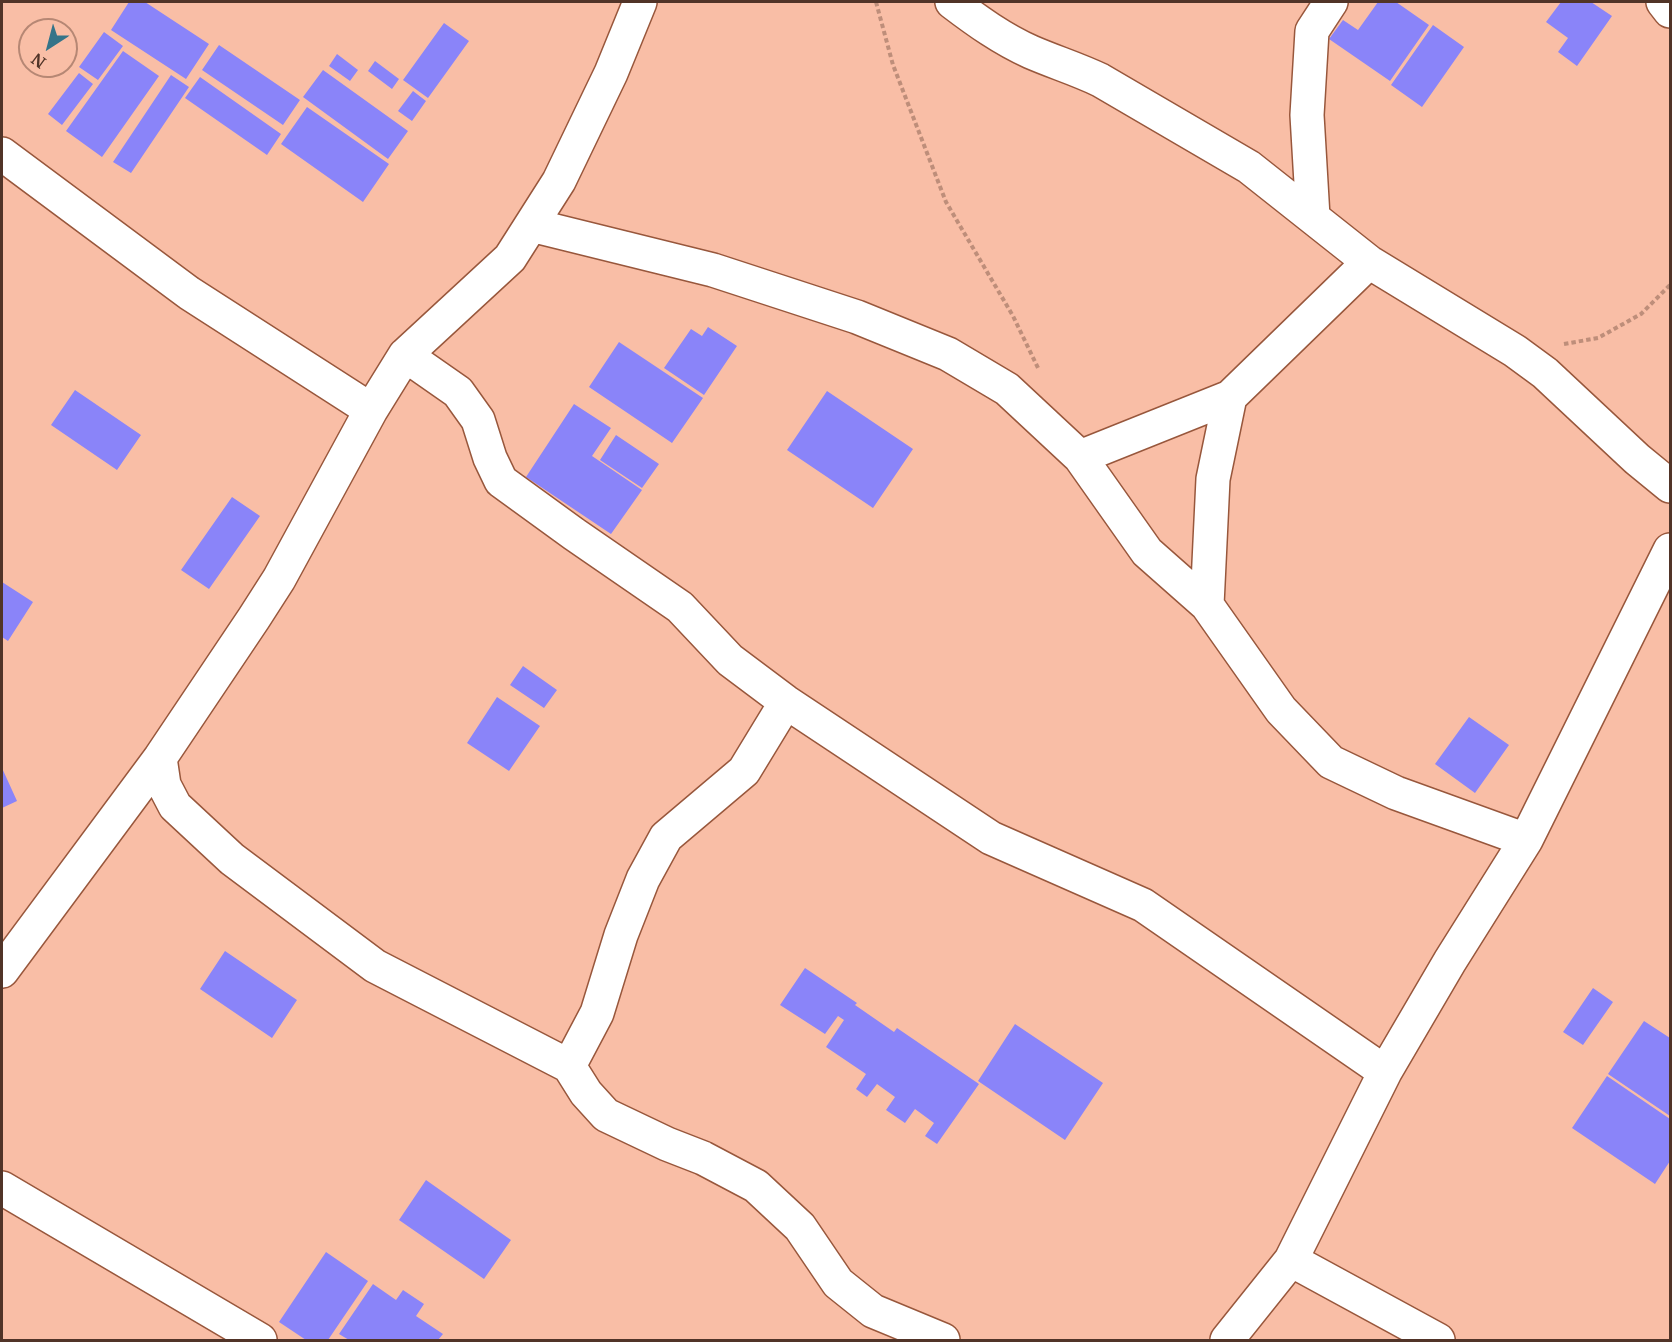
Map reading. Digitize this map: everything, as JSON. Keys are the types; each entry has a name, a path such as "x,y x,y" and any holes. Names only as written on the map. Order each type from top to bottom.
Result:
{"street":[{"path":"2,971 160,759 279,579 370,410 405,355 510,258 559,180 611,73 640,2"},
{"path":"952,2 1002,38 1031,52 1079,69 1249,167 1369,262 1515,351 1545,373 1636,459 1671,486"},
{"path":"1313,218 1307,115 1312,31 1331,2"},
{"path":"1663,2 1671,11"},
{"path":"2,154 189,293 370,410"},
{"path":"531,225 713,270 857,317 948,354 1007,389 1080,457 1147,552 1207,605 1281,710 1331,762 1396,793 1526,840"},
{"path":"1080,457 1230,397 1369,262"},
{"path":"405,355 458,392 478,420 490,458 501,481 680,608 730,660 786,702 991,838 1143,905 1385,1072"},
{"path":"1207,605 1213,479 1230,397"},
{"path":"1227,1341 1292,1260 1385,1072 1526,840 1671,550"},
{"path":"569,1066 597,1013 621,935 643,879 666,837 744,771 786,702"},
{"path":"160,759 164,784 176,806 232,859 375,966 569,1066 586,1093 606,1115 703,1158 756,1186 800,1227 838,1283 873,1311 943,1341"},
{"path":"2,1188 260,1341"},
{"path":"1292,1260 1438,1341"}],"path":[{"path":"876,2 893,65 946,202 1013,316 1042,377"},
{"path":"1515,351 1598,338 1641,314 1671,285"}],"building":[{"path":"129,2 145,2 209,44 186,79 111,30"},
{"path":"1378,2 1396,2 1429,25 1390,81 1329,39 1343,20 1358,30"},
{"path":"1561,2 1591,2 1612,16 1577,66 1558,52 1568,38 1546,22"},
{"path":"444,23 469,41 428,98 403,80"},
{"path":"1433,25 1464,47 1422,107 1391,85"},
{"path":"104,32 123,46 98,80 79,67"},
{"path":"219,45 300,100 283,125 202,70"},
{"path":"123,51 159,76 102,157 66,131"},
{"path":"337,54 358,70 350,81 329,66"},
{"path":"375,61 399,79 392,89 368,71"},
{"path":"323,70 408,131 388,159 303,97"},
{"path":"78,74 93,84 62,125 48,114 75,78 78,78"},
{"path":"171,75 189,87 131,173 113,162"},
{"path":"200,77 281,134 267,155 185,98"},
{"path":"413,91 426,101 412,121 398,111"},
{"path":"307,107 389,164 363,202 281,144"},
{"path":"708,327 737,346 704,395 664,368 691,329 702,336"},
{"path":"619,342 703,398 672,443 589,387"},
{"path":"75,390 141,435 117,470 51,425"},
{"path":"827,391 913,449 873,508 787,450"},
{"path":"574,404 611,428 592,456 642,490 611,534 526,477"},
{"path":"616,435 659,464 642,488 600,460"},
{"path":"232,497 260,516 209,589 181,570"},
{"path":"2,582 33,602 8,641 2,637"},
{"path":"523,666 557,690 544,708 510,685"},
{"path":"497,697 540,726 509,771 467,743"},
{"path":"1469,717 1509,745 1475,793 1435,764"},
{"path":"2,768 17,801 2,808"},
{"path":"225,951 297,1000 272,1038 200,989"},
{"path":"805,968 857,1003 855,1005 894,1032 897,1028 979,1084 937,1144 925,1136 934,1123 915,1109 905,1123 886,1110 895,1097 877,1084 867,1097 856,1089 866,1074 826,1047 844,1020 838,1016 825,1034 780,1005"},
{"path":"1593,988 1613,1002 1583,1045 1563,1032"},
{"path":"1644,1021 1670,1038 1670,1116 1608,1074"},
{"path":"1015,1024 1103,1083 1065,1140 978,1081"},
{"path":"1607,1076 1670,1119 1670,1161 1655,1184 1572,1128"},
{"path":"426,1180 511,1240 484,1279 399,1220"},
{"path":"326,1252 368,1281 328,1340 306,1340 279,1322"},
{"path":"373,1284 396,1300 403,1290 424,1304 416,1316 443,1334 438,1340 349,1340 339,1334"}]}
